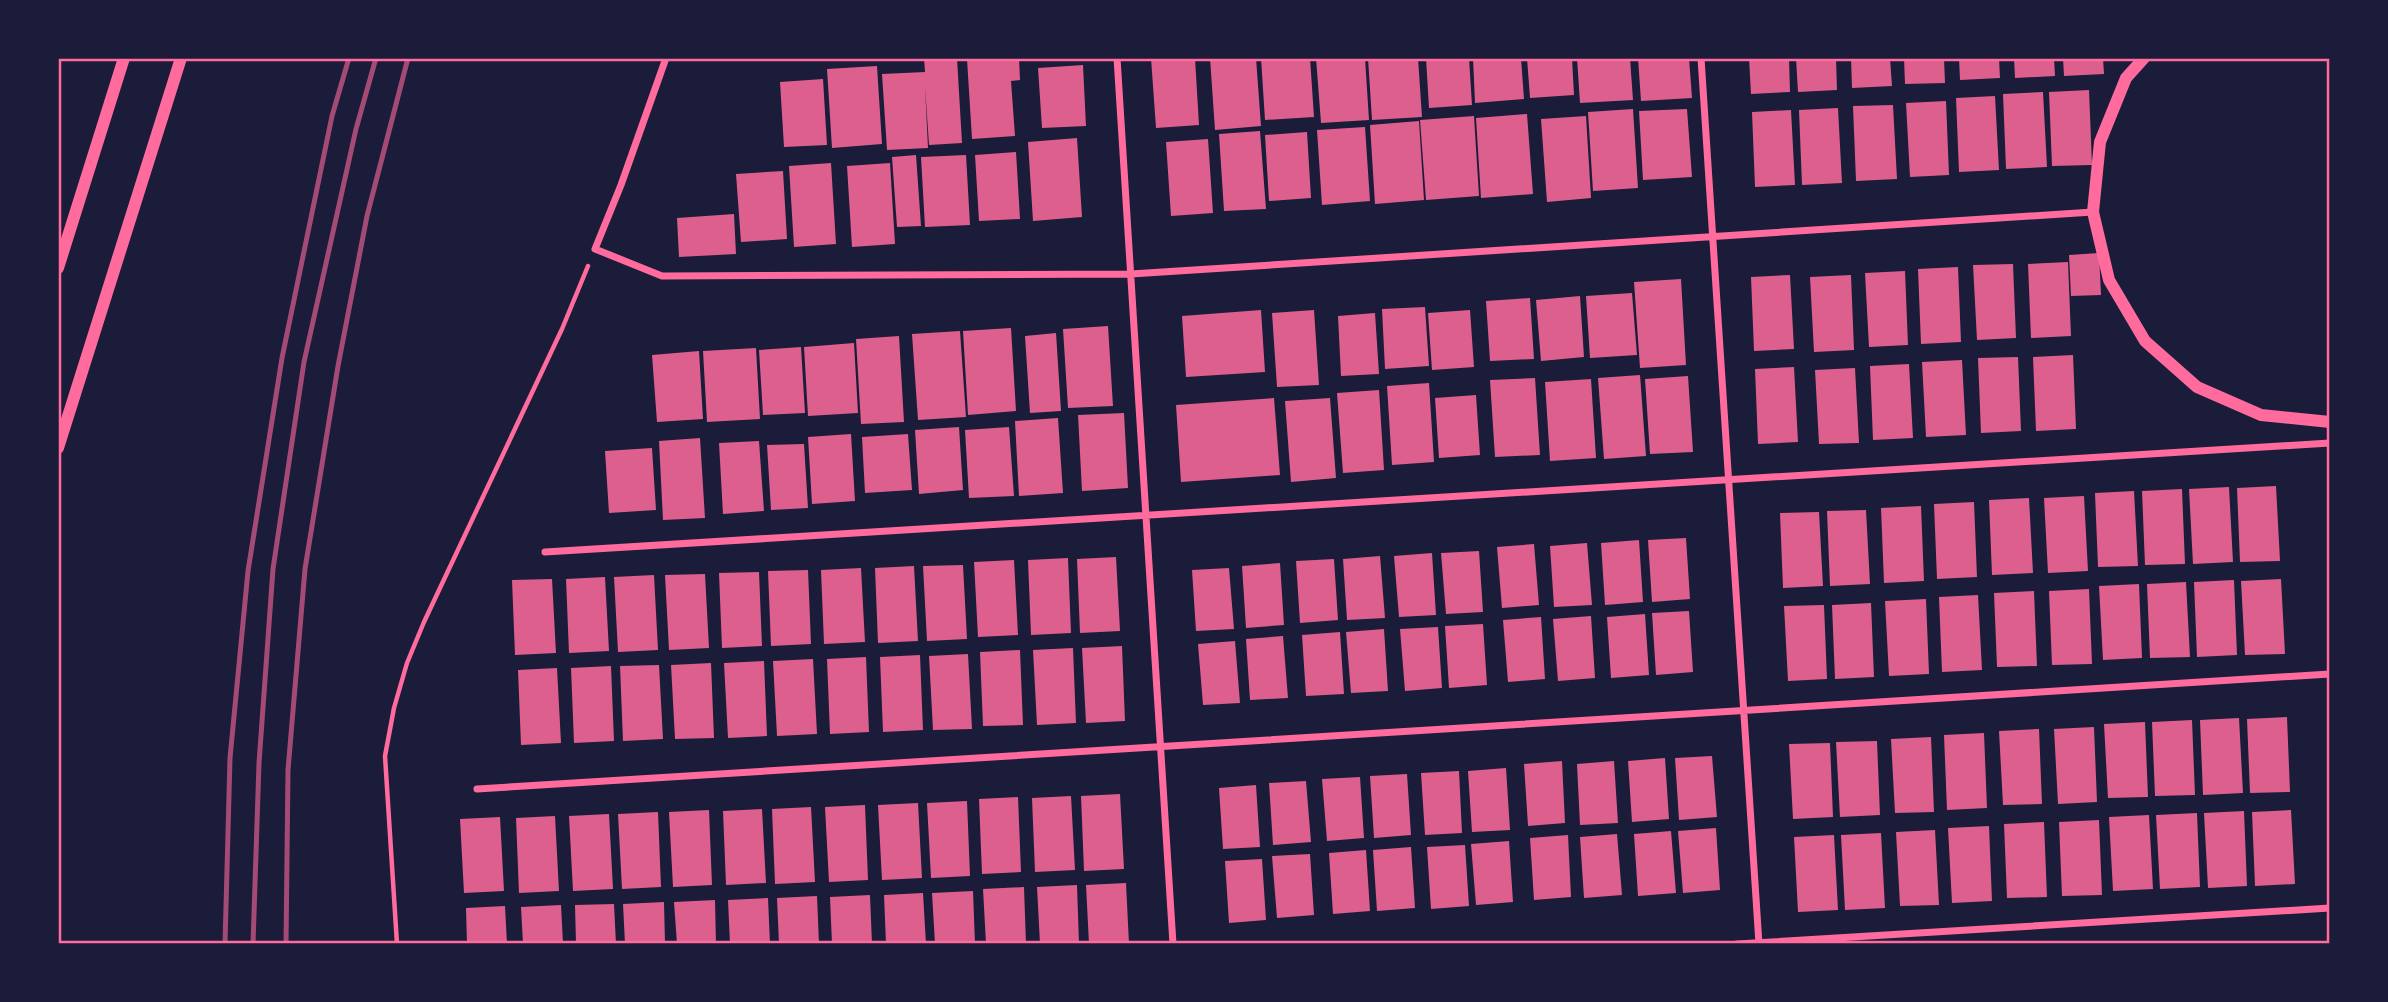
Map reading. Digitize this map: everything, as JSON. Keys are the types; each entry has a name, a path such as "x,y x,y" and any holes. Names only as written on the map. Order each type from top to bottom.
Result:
{"street":[{"path":"58,268 124,58"},
{"path":"58,448 181,58"},
{"path":"666,58 595,249 662,276 1131,274 2093,212"},
{"path":"1117,58 1173,944"},
{"path":"1701,58 1758,944"},
{"path":"2144,58 2126,78 2100,142 2093,212 2109,280 2145,341 2197,387 2261,415 2330,422 2330,429"},
{"path":"545,552 2330,443"},
{"path":"477,789 2330,674"},
{"path":"1737,944 2330,908"}],"path":[{"path":"397,944 385,756 394,708 407,663 424,622 562,329 595,249"}],"building":[{"path":"924,58 957,58 962,143 929,145 925,86 928,148 887,150 882,74 925,72"},
{"path":"1019,58 1020,80 1011,81 1015,136 972,139 967,59"},
{"path":"1151,58 1195,58 1199,125 1156,128"},
{"path":"1210,58 1256,58 1261,126 1215,130"},
{"path":"1261,58 1310,58 1314,117 1265,120"},
{"path":"1316,58 1365,58 1369,120 1321,123"},
{"path":"1368,58 1418,58 1422,117 1372,120"},
{"path":"1426,58 1469,58 1472,105 1429,108"},
{"path":"1473,58 1521,58 1524,99 1475,103"},
{"path":"1527,58 1572,58 1574,95 1530,98"},
{"path":"1577,58 1630,58 1633,100 1580,103"},
{"path":"1638,58 1689,58 1692,98 1641,101"},
{"path":"1749,58 1789,58 1790,92 1751,94"},
{"path":"1796,58 1836,58 1837,90 1798,92"},
{"path":"1851,58 1890,58 1892,86 1852,88"},
{"path":"1904,58 1944,58 1945,83 1905,84"},
{"path":"1959,58 1999,58 2000,78 1960,80"},
{"path":"2014,58 2054,58 2055,76 2015,78"},
{"path":"2063,58 2103,58 2104,74 2064,76"},
{"path":"1083,65 1086,126 1042,128 1038,68"},
{"path":"877,66 882,144 832,148 827,69"},
{"path":"823,79 827,145 784,147 780,82"},
{"path":"2089,90 2092,165 2052,166 2049,92"},
{"path":"2043,92 2047,167 2006,169 2003,94"},
{"path":"1995,96 1999,170 1959,172 1956,98"},
{"path":"1946,101 1949,175 1910,177 1906,103"},
{"path":"1893,105 1897,179 1856,181 1853,106"},
{"path":"1838,108 1842,183 1802,185 1799,110"},
{"path":"1633,109 1638,188 1593,191 1588,112"},
{"path":"1687,109 1692,177 1643,180 1639,111"},
{"path":"1791,110 1795,185 1755,187 1752,112"},
{"path":"1527,114 1533,194 1481,198 1476,118"},
{"path":"1474,116 1479,196 1426,200 1420,120"},
{"path":"1586,116 1591,198 1547,202 1541,119"},
{"path":"1419,121 1424,200 1375,204 1370,125"},
{"path":"1365,127 1370,201 1322,205 1317,130"},
{"path":"1260,131 1266,209 1224,211 1219,134"},
{"path":"1307,132 1311,198 1269,201 1265,135"},
{"path":"1077,138 1082,217 1033,221 1028,142"},
{"path":"1208,139 1213,213 1171,216 1166,142"},
{"path":"1016,152 1020,219 979,221 975,155"},
{"path":"916,155 921,226 897,227 892,157"},
{"path":"966,155 970,225 925,227 921,157"},
{"path":"831,163 836,244 794,247 789,166"},
{"path":"890,163 895,244 852,247 847,166"},
{"path":"783,171 787,239 741,242 736,174"},
{"path":"734,214 736,254 679,257 677,218"},
{"path":"2099,253 2101,295 2071,296 2069,255"},
{"path":"2068,262 2071,336 2031,338 2028,264"},
{"path":"2013,264 2016,338 1977,340 1973,265"},
{"path":"1958,267 1961,342 1921,344 1918,269"},
{"path":"1905,271 1908,345 1869,347 1865,273"},
{"path":"1790,275 1794,349 1754,351 1751,277"},
{"path":"1851,275 1854,350 1814,352 1810,277"},
{"path":"1681,279 1686,365 1640,368 1634,282"},
{"path":"1632,293 1637,355 1590,358 1586,296"},
{"path":"1580,296 1584,357 1541,361 1536,300"},
{"path":"1530,298 1534,359 1490,361 1486,301"},
{"path":"1425,307 1429,366 1385,369 1382,309"},
{"path":"1261,310 1265,372 1186,377 1182,316"},
{"path":"1314,310 1319,385 1277,387 1272,313"},
{"path":"1470,310 1474,367 1432,370 1428,313"},
{"path":"1375,313 1379,374 1341,376 1338,316"},
{"path":"1108,326 1113,406 1068,408 1063,329"},
{"path":"1011,328 1016,411 968,415 963,331"},
{"path":"960,331 966,417 918,420 912,334"},
{"path":"1056,333 1061,411 1030,413 1025,336"},
{"path":"899,336 904,422 861,424 856,339"},
{"path":"854,343 858,413 808,416 804,347"},
{"path":"801,347 805,413 763,415 759,350"},
{"path":"756,348 760,419 707,422 703,351"},
{"path":"699,351 703,419 657,422 652,355"},
{"path":"2073,355 2076,429 2036,431 2033,357"},
{"path":"2018,357 2021,431 1981,433 1978,358"},
{"path":"1962,360 1966,435 1926,437 1922,362"},
{"path":"1909,364 1913,438 1873,440 1870,366"},
{"path":"1794,367 1798,442 1758,444 1755,369"},
{"path":"1855,368 1859,443 1819,444 1815,370"},
{"path":"1640,375 1646,456 1604,459 1598,378"},
{"path":"1688,376 1693,452 1650,454 1645,379"},
{"path":"1535,378 1540,455 1495,457 1490,380"},
{"path":"1591,379 1596,458 1550,461 1545,382"},
{"path":"1429,383 1434,462 1392,465 1387,386"},
{"path":"1379,390 1384,470 1343,473 1337,393"},
{"path":"1476,395 1480,455 1439,458 1435,398"},
{"path":"1274,398 1280,475 1181,482 1176,405"},
{"path":"1330,398 1336,478 1291,482 1285,401"},
{"path":"1124,413 1128,488 1082,491 1078,415"},
{"path":"1058,418 1063,493 1019,496 1015,421"},
{"path":"959,427 963,490 919,494 915,430"},
{"path":"1009,427 1014,496 969,498 965,430"},
{"path":"851,434 855,501 812,504 808,437"},
{"path":"908,434 912,490 865,493 862,437"},
{"path":"700,438 705,518 663,520 659,441"},
{"path":"759,441 764,511 723,514 719,443"},
{"path":"804,444 808,508 771,510 767,445"},
{"path":"652,448 656,510 609,513 605,451"},
{"path":"2276,486 2280,561 2240,562 2237,488"},
{"path":"2229,487 2233,562 2193,564 2189,489"},
{"path":"2182,489 2185,564 2145,565 2142,491"},
{"path":"2134,491 2138,566 2098,567 2095,493"},
{"path":"2084,496 2088,571 2048,573 2044,498"},
{"path":"2029,498 2033,573 1992,575 1989,500"},
{"path":"1974,502 1977,577 1937,579 1934,504"},
{"path":"1921,506 1924,581 1884,583 1881,508"},
{"path":"1866,510 1870,584 1830,586 1827,511"},
{"path":"1819,512 1823,586 1783,588 1780,513"},
{"path":"1686,538 1690,599 1652,602 1648,540"},
{"path":"1639,540 1643,602 1605,605 1601,543"},
{"path":"1587,543 1592,605 1554,607 1550,546"},
{"path":"1534,544 1539,605 1502,608 1497,547"},
{"path":"1479,551 1483,612 1446,614 1441,553"},
{"path":"1432,553 1436,615 1399,617 1394,556"},
{"path":"1380,556 1385,618 1347,620 1343,559"},
{"path":"1116,557 1120,631 1080,633 1077,559"},
{"path":"1068,558 1071,633 1031,635 1028,560"},
{"path":"1334,559 1338,620 1300,623 1296,561"},
{"path":"1014,560 1018,635 978,637 974,562"},
{"path":"1280,563 1284,625 1246,628 1242,566"},
{"path":"963,565 967,639 927,641 923,566"},
{"path":"914,566 918,641 878,643 875,568"},
{"path":"861,568 865,642 824,644 821,570"},
{"path":"1229,568 1234,629 1196,631 1192,570"},
{"path":"808,570 811,644 771,646 768,571"},
{"path":"759,572 762,646 722,648 719,573"},
{"path":"705,574 709,648 669,650 665,575"},
{"path":"654,575 658,650 618,652 614,577"},
{"path":"605,577 609,651 569,653 566,579"},
{"path":"552,579 556,653 515,655 512,580"},
{"path":"2281,579 2285,654 2245,655 2241,581"},
{"path":"2234,580 2237,655 2197,657 2194,582"},
{"path":"2186,582 2190,657 2150,658 2147,584"},
{"path":"2139,584 2142,658 2103,660 2099,586"},
{"path":"2089,589 2092,664 2052,665 2049,591"},
{"path":"2034,591 2037,666 1997,667 1994,593"},
{"path":"1978,595 1982,670 1942,672 1939,597"},
{"path":"1926,599 1929,674 1889,676 1885,601"},
{"path":"1871,603 1874,677 1835,679 1832,605"},
{"path":"1824,605 1827,679 1788,681 1784,606"},
{"path":"1689,611 1693,672 1656,675 1652,613"},
{"path":"1645,614 1649,675 1611,678 1607,617"},
{"path":"1591,616 1595,678 1558,681 1553,619"},
{"path":"1541,617 1545,679 1508,682 1503,620"},
{"path":"1483,624 1487,685 1449,688 1445,626"},
{"path":"1438,627 1442,688 1405,691 1400,629"},
{"path":"1384,629 1388,691 1351,693 1346,632"},
{"path":"1340,632 1344,694 1306,696 1302,635"},
{"path":"1283,636 1288,698 1250,700 1246,639"},
{"path":"1235,641 1240,703 1203,705 1198,644"},
{"path":"1122,646 1125,721 1086,723 1082,648"},
{"path":"1073,648 1076,723 1037,725 1033,650"},
{"path":"1020,650 1023,725 983,726 980,652"},
{"path":"968,654 972,729 933,730 929,656"},
{"path":"920,655 923,730 883,732 880,657"},
{"path":"866,657 869,732 830,734 827,659"},
{"path":"813,659 817,734 777,736 773,661"},
{"path":"764,661 767,736 728,738 724,663"},
{"path":"711,663 714,738 675,739 671,665"},
{"path":"659,665 663,739 623,741 620,666"},
{"path":"611,666 614,741 574,743 571,668"},
{"path":"557,668 561,743 521,745 518,670"},
{"path":"2287,717 2290,792 2250,793 2247,719"},
{"path":"2239,718 2243,793 2203,795 2200,720"},
{"path":"2192,720 2195,795 2155,796 2152,722"},
{"path":"2145,722 2148,797 2108,798 2104,724"},
{"path":"2094,727 2097,802 2058,804 2054,729"},
{"path":"2039,729 2042,804 2003,805 1999,731"},
{"path":"1984,733 1987,808 1947,810 1944,735"},
{"path":"1931,737 1934,812 1895,813 1891,739"},
{"path":"1877,741 1880,815 1840,817 1836,742"},
{"path":"1830,743 1833,817 1793,819 1789,744"},
{"path":"1712,756 1717,817 1679,820 1675,758"},
{"path":"1665,758 1669,819 1632,822 1628,761"},
{"path":"1562,761 1565,823 1528,826 1524,764"},
{"path":"1614,761 1618,823 1580,825 1577,764"},
{"path":"1506,768 1510,830 1472,832 1468,771"},
{"path":"1459,771 1462,833 1425,835 1421,773"},
{"path":"1407,774 1411,835 1374,838 1370,776"},
{"path":"1360,777 1364,838 1327,841 1322,779"},
{"path":"1306,781 1311,842 1273,845 1269,783"},
{"path":"1256,785 1260,847 1223,849 1219,788"},
{"path":"1120,794 1124,869 1084,871 1081,796"},
{"path":"1071,796 1075,870 1035,872 1032,798"},
{"path":"1018,797 1021,872 982,874 979,799"},
{"path":"967,801 970,876 931,878 927,803"},
{"path":"918,803 922,878 882,880 878,805"},
{"path":"865,805 868,880 829,882 825,807"},
{"path":"811,807 815,882 775,884 772,809"},
{"path":"762,809 766,883 726,885 723,811"},
{"path":"709,810 712,885 673,887 669,812"},
{"path":"2291,810 2295,884 2255,886 2252,812"},
{"path":"2244,811 2247,886 2208,888 2204,813"},
{"path":"658,812 661,887 622,889 618,814"},
{"path":"2197,813 2200,887 2160,889 2156,815"},
{"path":"609,814 613,889 573,891 569,816"},
{"path":"2149,815 2153,889 2113,891 2109,817"},
{"path":"555,816 559,891 519,893 516,818"},
{"path":"500,817 504,891 464,893 460,819"},
{"path":"2099,820 2102,895 2062,896 2059,822"},
{"path":"2044,822 2047,897 2007,898 2004,824"},
{"path":"1989,826 1992,901 1952,903 1948,828"},
{"path":"1716,828 1720,890 1683,893 1678,831"},
{"path":"1935,830 1939,905 1900,906 1896,832"},
{"path":"1671,831 1676,893 1638,896 1634,834"},
{"path":"1881,833 1885,908 1845,910 1841,835"},
{"path":"1617,834 1622,895 1584,898 1580,837"},
{"path":"1568,835 1571,897 1534,900 1530,838"},
{"path":"1834,835 1838,910 1798,912 1794,837"},
{"path":"1509,841 1513,902 1476,905 1471,844"},
{"path":"1465,845 1469,906 1431,909 1427,847"},
{"path":"1411,847 1415,908 1377,911 1373,850"},
{"path":"1366,850 1370,911 1333,914 1329,853"},
{"path":"1310,854 1314,915 1277,918 1272,856"},
{"path":"1262,859 1266,920 1229,923 1225,861"},
{"path":"1126,883 1129,944 1089,944 1086,885"},
{"path":"1077,885 1079,944 1040,944 1037,887"},
{"path":"1024,887 1026,944 986,944 983,889"},
{"path":"973,891 975,944 935,944 932,893"},
{"path":"923,893 926,944 886,944 884,895"},
{"path":"870,895 872,944 832,944 830,897"},
{"path":"817,896 819,944 779,944 777,898"},
{"path":"768,898 770,944 730,944 728,900"},
{"path":"715,900 716,944 677,944 674,902"},
{"path":"664,902 665,944 625,944 623,904"},
{"path":"614,904 616,944 576,944 575,905"},
{"path":"561,905 563,944 523,944 521,907"},
{"path":"505,906 507,944 467,944 466,908"}],"railway":[{"path":"225,944 230,758 248,571 282,358 332,116 349,58"},
{"path":"253,944 259,763 273,569 304,362 356,129 376,58"},
{"path":"286,944 288,770 305,569 338,366 367,216 408,58"}]}
